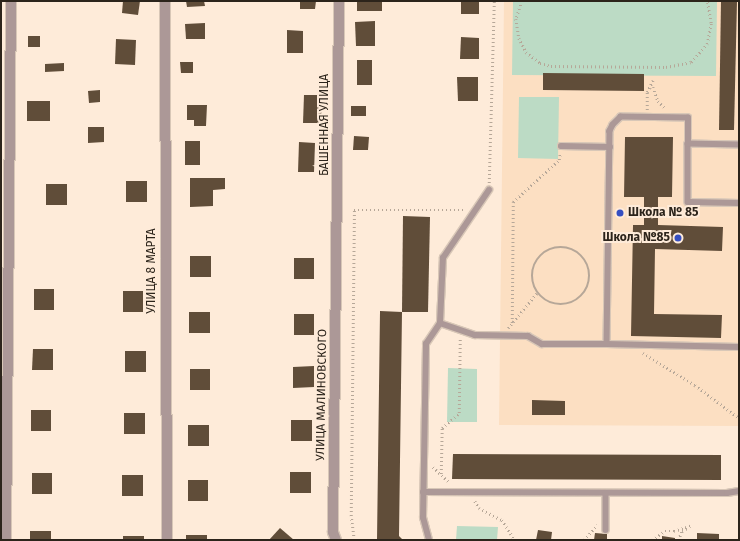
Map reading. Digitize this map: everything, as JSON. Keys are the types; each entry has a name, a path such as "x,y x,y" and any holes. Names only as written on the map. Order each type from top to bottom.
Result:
{"street":[{"path":"6,540 12,1"},
{"name":"УЛИЦА 8 МАРТА","path":"165,1 167,540"},
{"name":"БАШЕННАЯ УЛИЦА","path":"336,250 339,1"},
{"name":"УЛИЦА МАЛИНОВСКОГО","path":"335,536 336,250"},
{"path":"326,540 335,536"}],"lane":[{"path":"607,344 610,131 617,121 621,117 688,118 688,202 739,203"},
{"path":"688,144 739,145"},
{"path":"561,146 610,147"},
{"path":"429,540 423,523 426,344 440,323 443,258 489,190"},
{"path":"440,323 475,335 528,336 542,344 739,347"},
{"path":"423,492 727,493 739,491"},
{"path":"606,493 606,530"}],"path":[{"path":"489,190 494,1"},
{"path":"522,1 516,19 518,38 526,52 540,63 551,66 666,67 691,62 707,44 711,23 707,1"},
{"path":"647,118 648,92 653,80"},
{"path":"653,87 658,101 666,110 682,118"},
{"path":"512,323 513,202 559,160 561,146"},
{"path":"354,540 351,516 354,210 475,210"},
{"path":"561,246 578,252 585,258 591,276 589,285 578,300 561,305 548,302 537,293 532,276 537,258 544,252 561,246"},
{"path":"501,336 537,293"},
{"path":"441,474 442,428 459,413 460,337"},
{"path":"631,345 657,364 695,385 739,418"},
{"path":"424,459 462,492"},
{"path":"475,501 479,508 502,520 515,540"},
{"path":"678,540 681,533 695,524"},
{"path":"652,540 665,530 677,530 692,526"},
{"path":"677,530 681,533"}],"shaded area":[{"name":"Школа № 85","path":"504,1 739,1 739,426 499,425"}],"green space":[{"path":"513,1 717,1 716,76 512,75"},
{"path":"519,97 559,97 558,159 518,158"},
{"path":"448,368 477,369 477,422 447,422"},
{"path":"457,526 498,527 497,540 456,540"}],"building":[{"path":"123,1 140,1 138,15 122,13"},
{"path":"186,1 204,1 205,6 187,7"},
{"path":"300,1 316,1 315,9 300,9"},
{"path":"357,1 382,1 382,11 357,11"},
{"path":"461,1 479,1 479,14 461,14"},
{"path":"721,1 737,1 734,130 719,130"},
{"path":"375,21 375,46 356,46 355,22"},
{"path":"205,23 205,39 186,39 185,24"},
{"path":"287,30 303,31 303,53 287,53"},
{"path":"28,36 40,36 40,47 28,47"},
{"path":"461,37 479,38 479,59 460,59"},
{"path":"116,39 136,40 135,65 115,64"},
{"path":"357,60 372,60 372,85 357,85"},
{"path":"180,62 193,62 193,73 181,73"},
{"path":"64,63 64,71 45,72 45,64"},
{"path":"543,73 644,74 644,91 543,90"},
{"path":"457,77 478,77 478,101 458,101"},
{"path":"100,90 100,102 89,103 88,91"},
{"path":"304,95 322,95 321,123 303,123"},
{"path":"27,101 50,101 50,121 27,121"},
{"path":"187,105 207,105 206,126 194,126 194,120 187,120"},
{"path":"351,106 366,106 366,116 351,116"},
{"path":"88,127 104,127 104,142 88,143"},
{"path":"354,136 369,137 368,150 353,150"},
{"name":"Школа №85","path":"625,137 673,137 672,197 658,197 658,225 723,227 722,251 655,249 654,314 722,315 721,338 631,336 633,225 644,225 644,197 624,197"},
{"path":"185,141 200,141 200,165 185,165"},
{"path":"299,142 315,143 314,172 298,172"},
{"path":"190,178 225,178 225,189 213,190 213,206 190,207"},
{"path":"126,181 147,181 147,202 126,202"},
{"path":"46,184 67,184 67,205 46,205"},
{"path":"403,216 430,217 428,312 402,312"},
{"path":"190,256 211,256 211,277 190,277"},
{"path":"294,258 314,258 314,279 294,279"},
{"path":"34,289 54,289 54,310 34,310"},
{"path":"123,291 143,291 143,312 123,312"},
{"path":"380,311 402,312 399,536 403,540 377,540"},
{"path":"189,312 210,312 210,333 189,333"},
{"path":"294,314 314,314 314,335 294,335"},
{"path":"33,349 53,349 53,370 32,370"},
{"path":"125,351 146,351 146,372 125,372"},
{"path":"314,366 314,387 293,388 293,367"},
{"path":"190,369 210,369 210,390 190,390"},
{"path":"532,400 565,401 565,415 532,415"},
{"path":"31,410 51,410 51,431 31,431"},
{"path":"124,413 145,413 145,434 124,434"},
{"path":"291,420 312,420 312,441 291,441"},
{"path":"188,425 209,425 209,446 188,446"},
{"path":"453,454 721,455 721,480 452,479"},
{"path":"290,472 311,472 311,493 290,493"},
{"path":"32,473 52,473 52,494 32,494"},
{"path":"122,475 143,475 143,496 122,496"},
{"path":"188,480 208,480 208,501 188,501"},
{"path":"280,528 294,540 269,540"},
{"path":"538,530 552,532 551,540 536,540"},
{"path":"30,531 51,531 51,540 30,540"},
{"path":"595,533 607,534 607,540 594,540"},
{"path":"697,533 719,534 719,540 697,540"},
{"path":"186,535 207,535 207,540 186,540"},
{"path":"123,536 144,536 144,540 123,540"},
{"path":"662,536 675,538 675,540 662,540"}],"place":[{"name":"Школа № 85","path":"620,213"},
{"name":"Школа №85","path":"678,238"}]}
